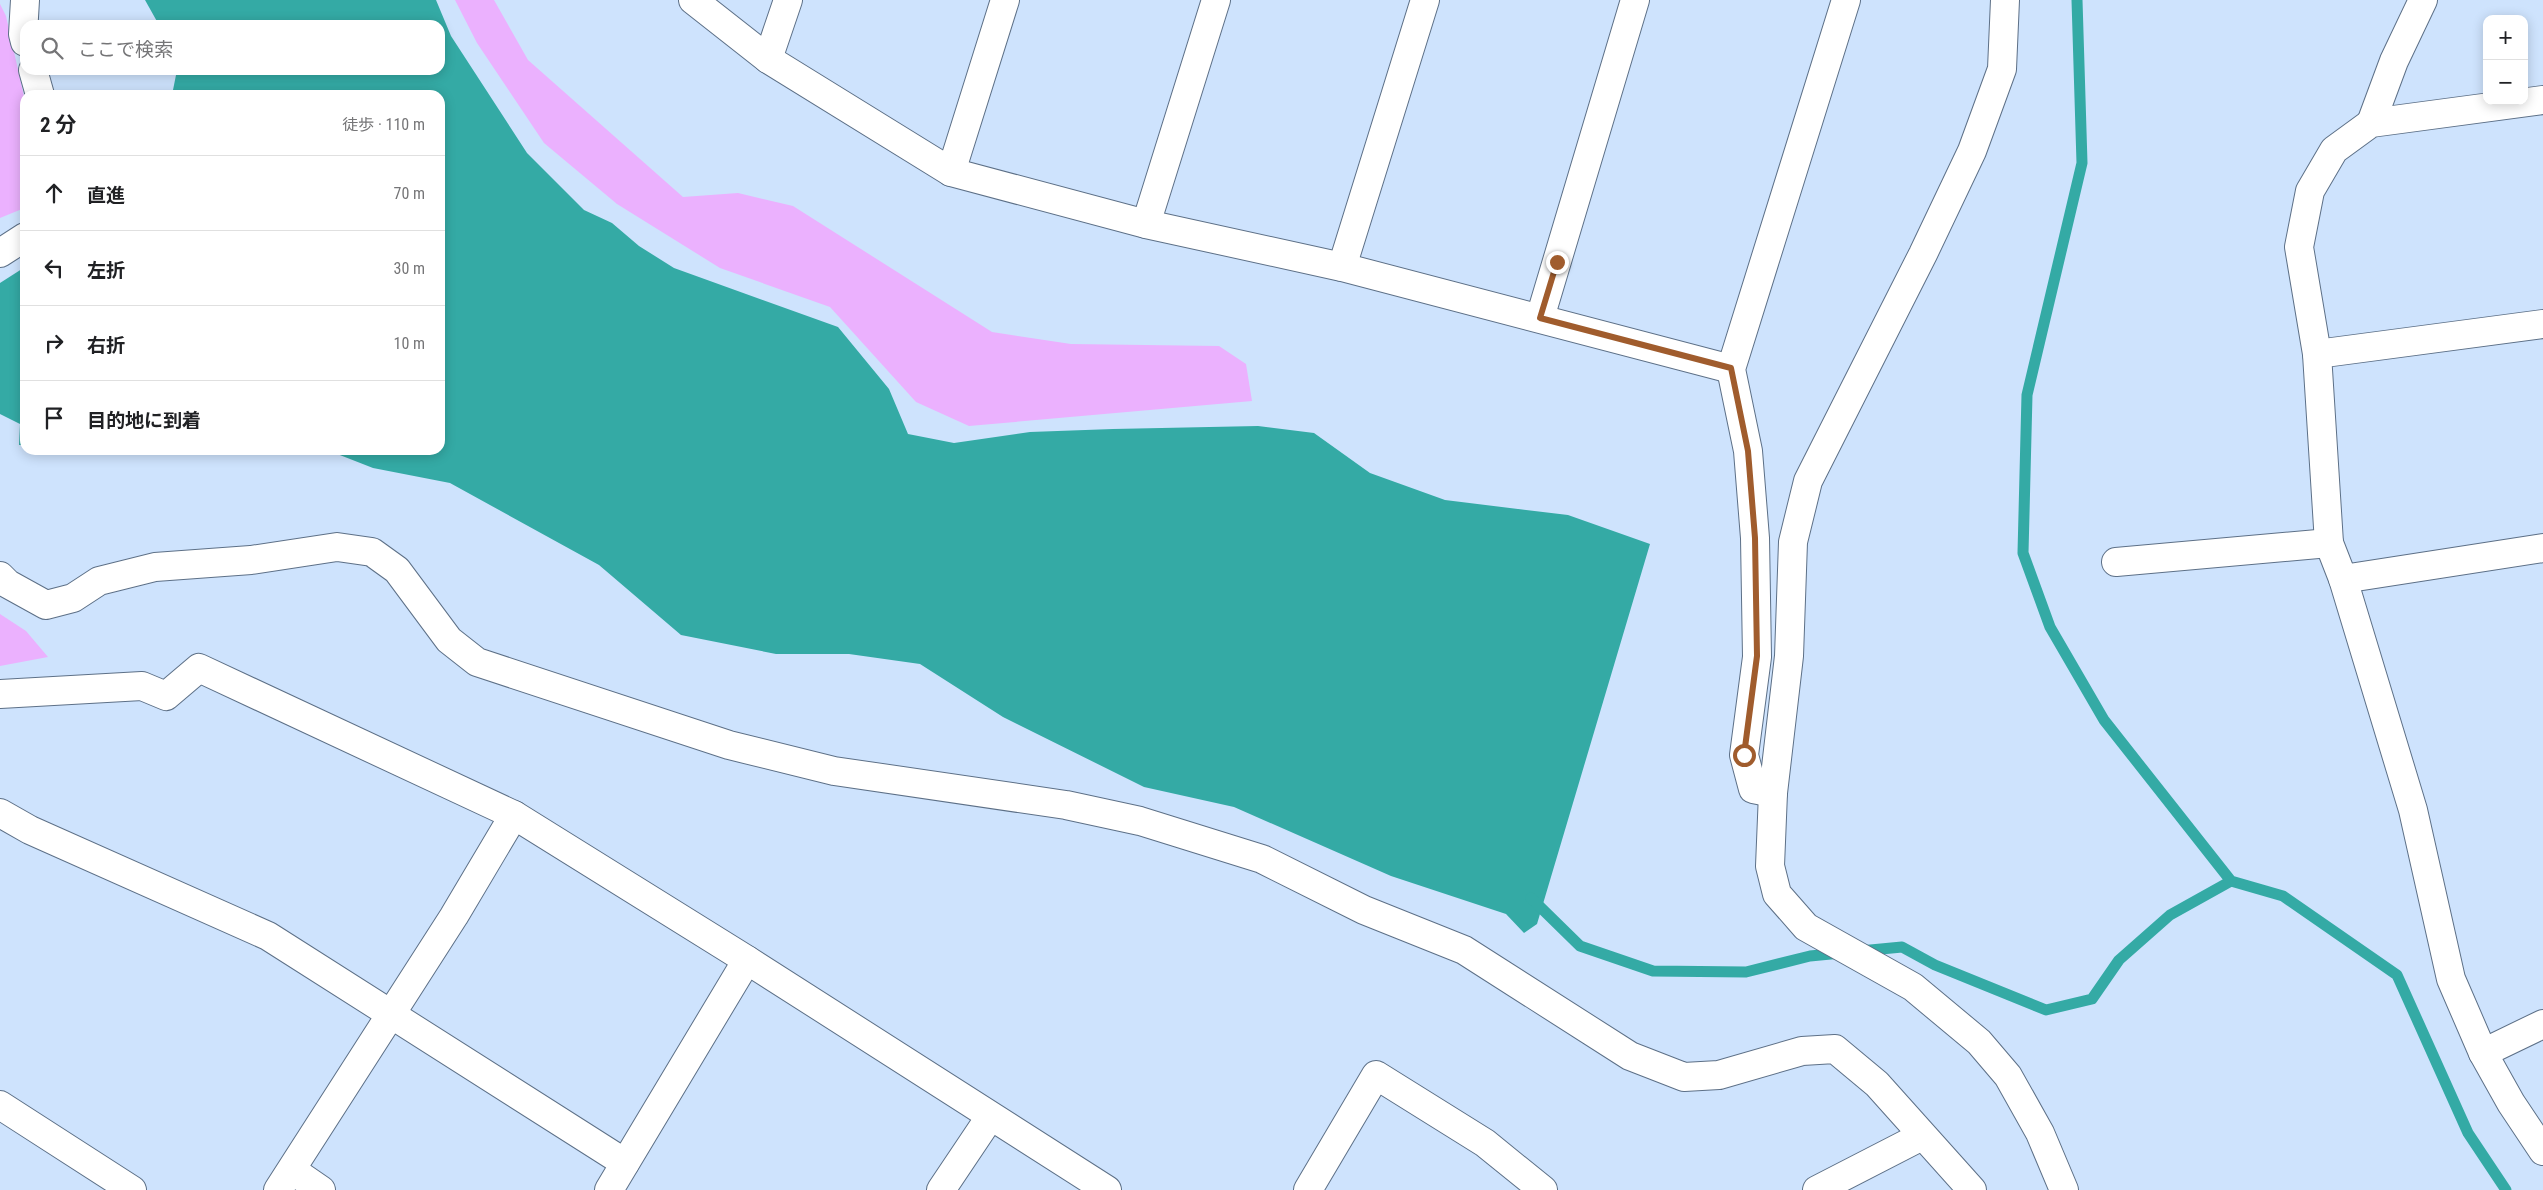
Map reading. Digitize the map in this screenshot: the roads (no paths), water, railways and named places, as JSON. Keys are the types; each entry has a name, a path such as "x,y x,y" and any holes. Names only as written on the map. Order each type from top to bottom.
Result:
{"street":[{"path":"23,20 24,0"},
{"path":"693,0 768,59 951,172 1146,224 1342,267 1731,368"},
{"path":"768,59 788,0"},
{"path":"951,172 1005,0"},
{"path":"1146,224 1216,0"},
{"path":"1342,267 1425,0"},
{"path":"1540,318 1635,0"},
{"path":"1773,794 1753,789 1744,755 1757,656 1755,538 1748,451 1731,368 1846,0"},
{"path":"2005,0 2002,69 1972,151 1923,254 1808,481 1793,542 1788,656 1773,794 1770,866 1777,894 1806,927 1914,986 1979,1042 2008,1076 2040,1133 2064,1190"},
{"path":"2372,123 2394,61 2422,0"},
{"path":"34,75 39,90"},
{"path":"2543,100 2372,123 2334,150 2310,191 2299,247 2317,354 2329,544 2342,579 2413,810 2451,979 2483,1052 2511,1103 2543,1150"},
{"path":"0,253 20,241"},
{"path":"2317,354 2543,324"},
{"path":"2116,562 2329,544"},
{"path":"0,576 8,584 46,605 74,598 100,581 155,567 251,560 337,547 372,552 397,570 449,640 477,662 729,745 834,771 1094,811 1140,821 1262,859 1364,910 1464,950 1630,1056 1684,1076 1719,1075 1802,1051 1835,1049 1878,1084 1922,1136 1972,1190"},
{"path":"2342,579 2543,548"},
{"path":"0,694 142,686 166,696 199,668 514,815 747,960 1107,1190"},
{"path":"0,813 30,830 268,936 625,1163"},
{"path":"321,1190 285,1180 390,1013 454,916 514,815"},
{"path":"609,1190 747,960"},
{"path":"2483,1052 2543,1024"},
{"path":"1308,1190 1376,1075 1485,1142 1543,1190"},
{"path":"0,1106 132,1190"},
{"path":"941,1190 990,1117"},
{"path":"1816,1190 1922,1136"}],"waterway":[{"path":"2077,0 2082,163 2027,395 2023,553 2050,627 2104,720 2231,881 2283,896 2397,975 2468,1133 2506,1190"},
{"path":"1860,951 1902,947 1935,965 2046,1010 2092,999 2119,960 2170,915 2231,881"},
{"path":"1531,898 1580,946 1653,971 1746,972 1810,956 1841,953"}]}
